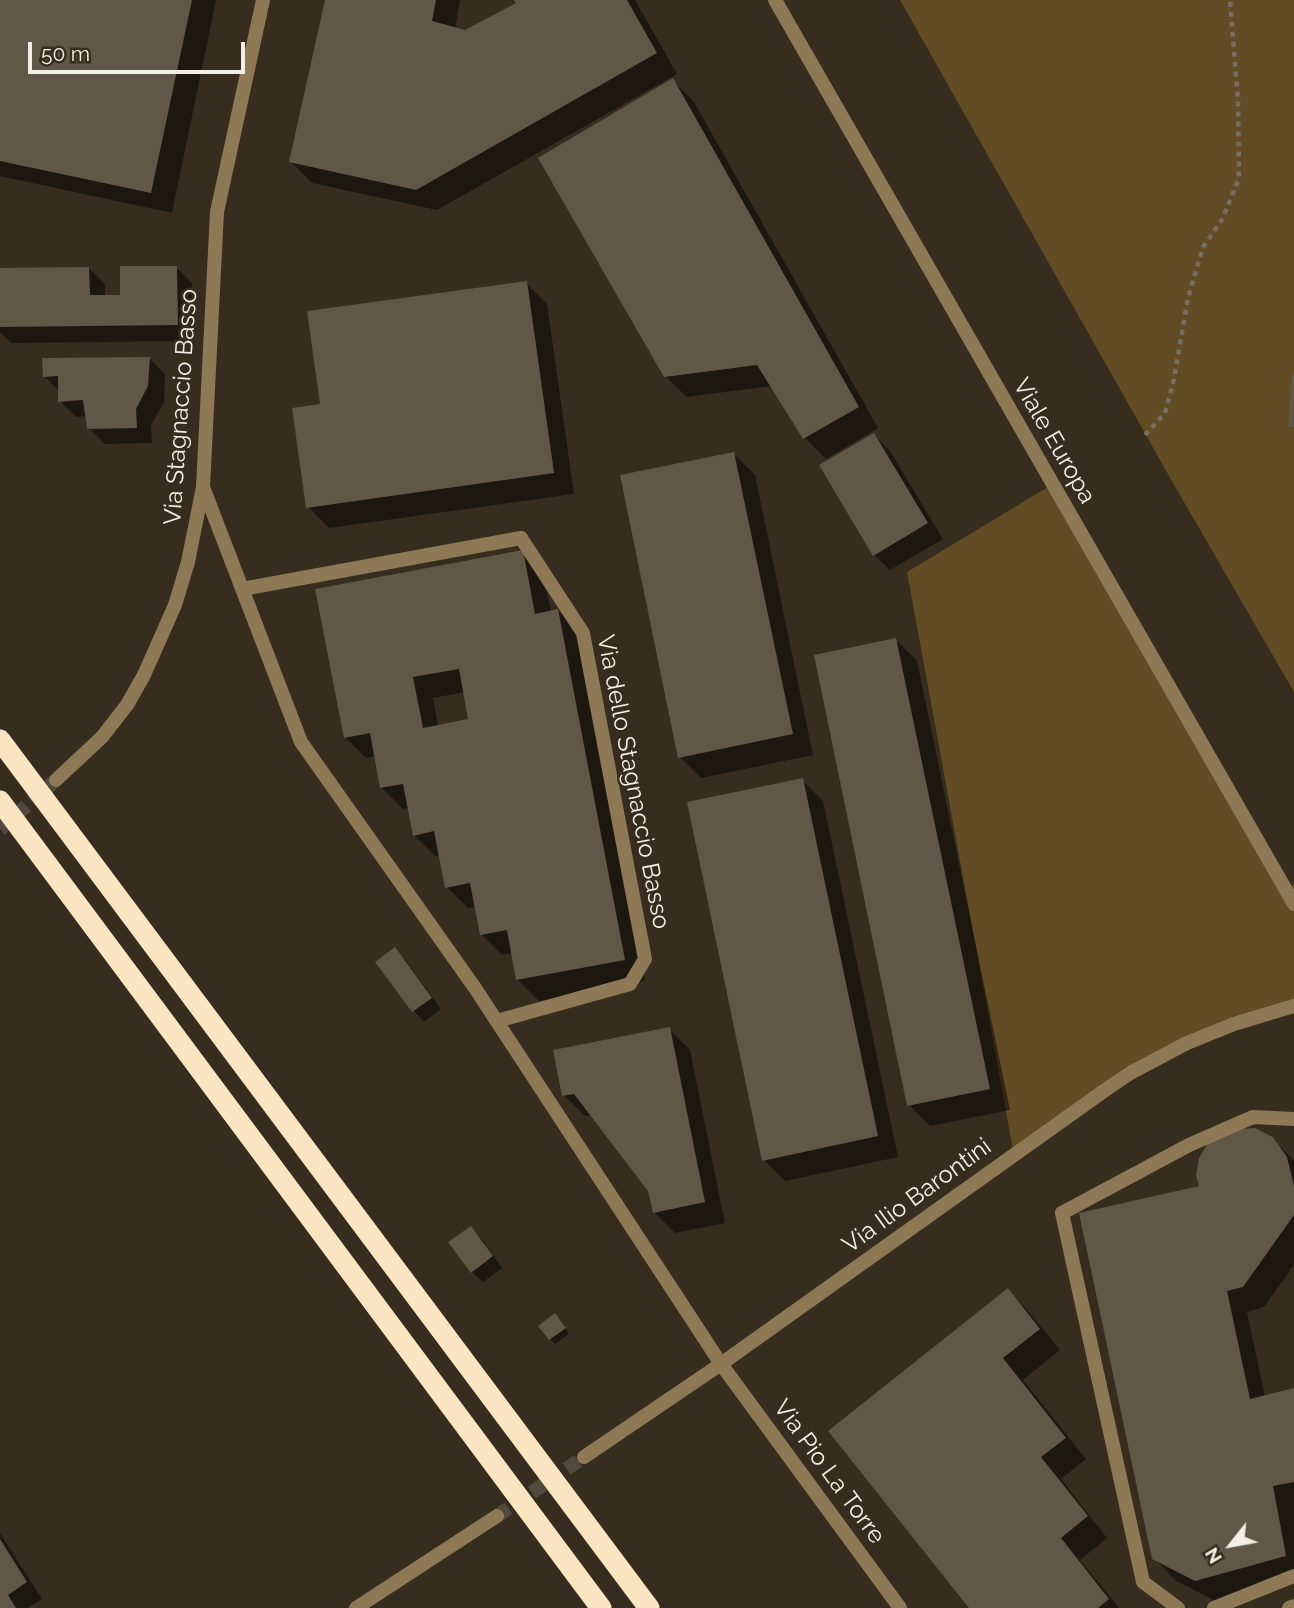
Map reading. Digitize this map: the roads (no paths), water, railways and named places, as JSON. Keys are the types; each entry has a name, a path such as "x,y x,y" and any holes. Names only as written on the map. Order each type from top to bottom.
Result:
{"highway":[{"path":"0,740 649,1608"},
{"path":"0,802 601,1608"}],"street":[{"name":"Via Stagnaccio Basso","path":"56,780 102,737 127,705 144,675 175,605 191,550 203,487 217,212 263,0"},
{"name":"Viale Europa","path":"775,0 1294,904"},
{"path":"203,487 301,741 475,988 722,1364"},
{"name":"Via dello Stagnaccio Basso","path":"242,589 521,538 583,633 645,959 630,984 497,1021"},
{"name":"Via Ilio Barontini","path":"584,1457 722,1364 1124,1077 1187,1042 1294,1006"},
{"path":"1178,1608 1143,1582 1062,1213 1189,1145 1253,1117 1294,1119"},
{"name":"Via Pio La Torre","path":"722,1364 900,1608"},
{"path":"356,1608 498,1516"},
{"path":"1214,1608 1294,1576"}],"tunnel":[{"path":"0,829 56,780"},
{"path":"497,1516 584,1457"}]}
